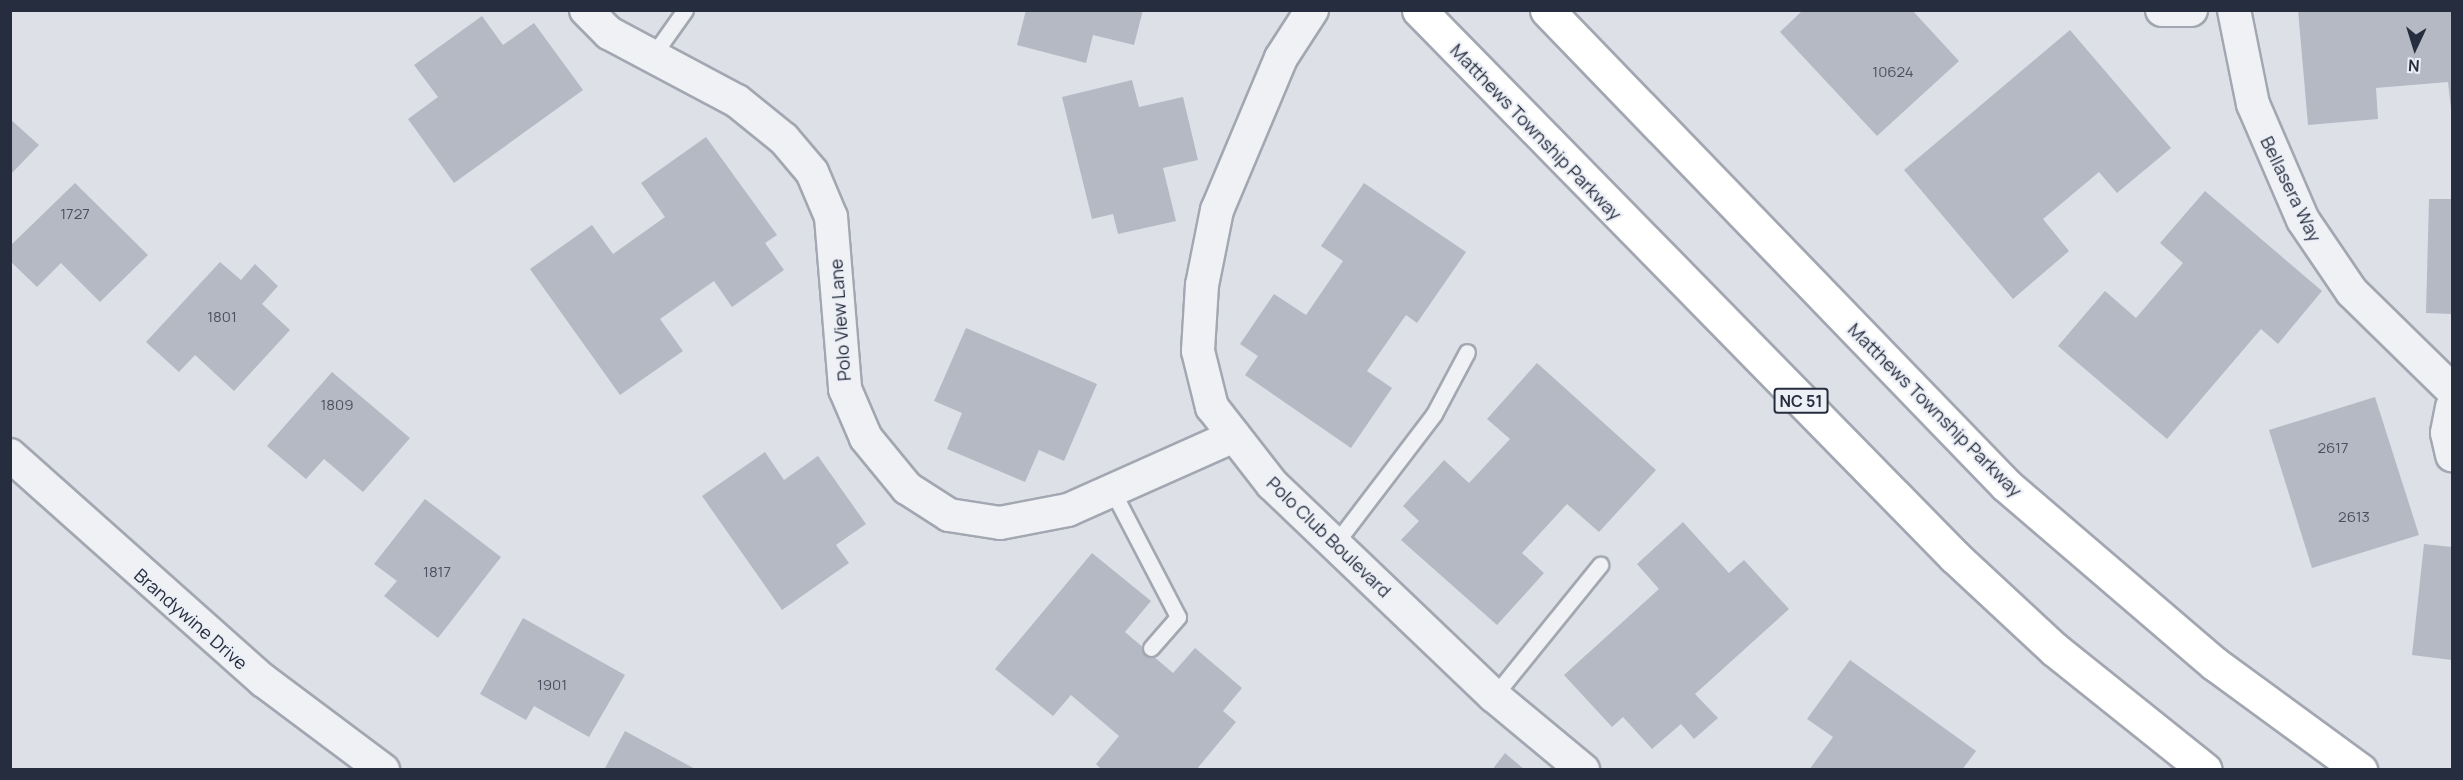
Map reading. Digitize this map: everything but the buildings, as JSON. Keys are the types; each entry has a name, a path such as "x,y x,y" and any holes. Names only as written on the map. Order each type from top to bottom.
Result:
{"main road":[{"name":"Matthews Township Parkway","path":"1419,10 1955,557 2054,649 2205,770"},
{"name":"Matthews Township Parkway","path":"1547,10 2006,484 2215,664 2360,770"}],"street":[{"name":"Polo View Lane","path":"586,10 609,33 651,58 737,101 784,139 812,172 831,217 845,389 866,438 907,488 949,515 1000,524 1068,510 1234,436"},
{"name":"Polo Club Boulevard","path":"1312,10 1281,58 1217,210 1202,285 1198,351 1212,407 1272,484 1494,696 1583,770"},
{"path":"2162,10 2191,10"},
{"name":"Bellasera Way","path":"2234,10 2253,104 2303,220 2372,314 2452,390"},
{"path":"2452,407 2446,433 2452,455"},
{"name":"Brandywine Drive","path":"10,455 238,659 383,770"}],"lane":[{"path":"651,58 685,10"},
{"path":"1335,544 1434,414 1467,352"},
{"path":"1112,490 1178,616 1150,648"},
{"path":"1494,696 1600,565"}]}
